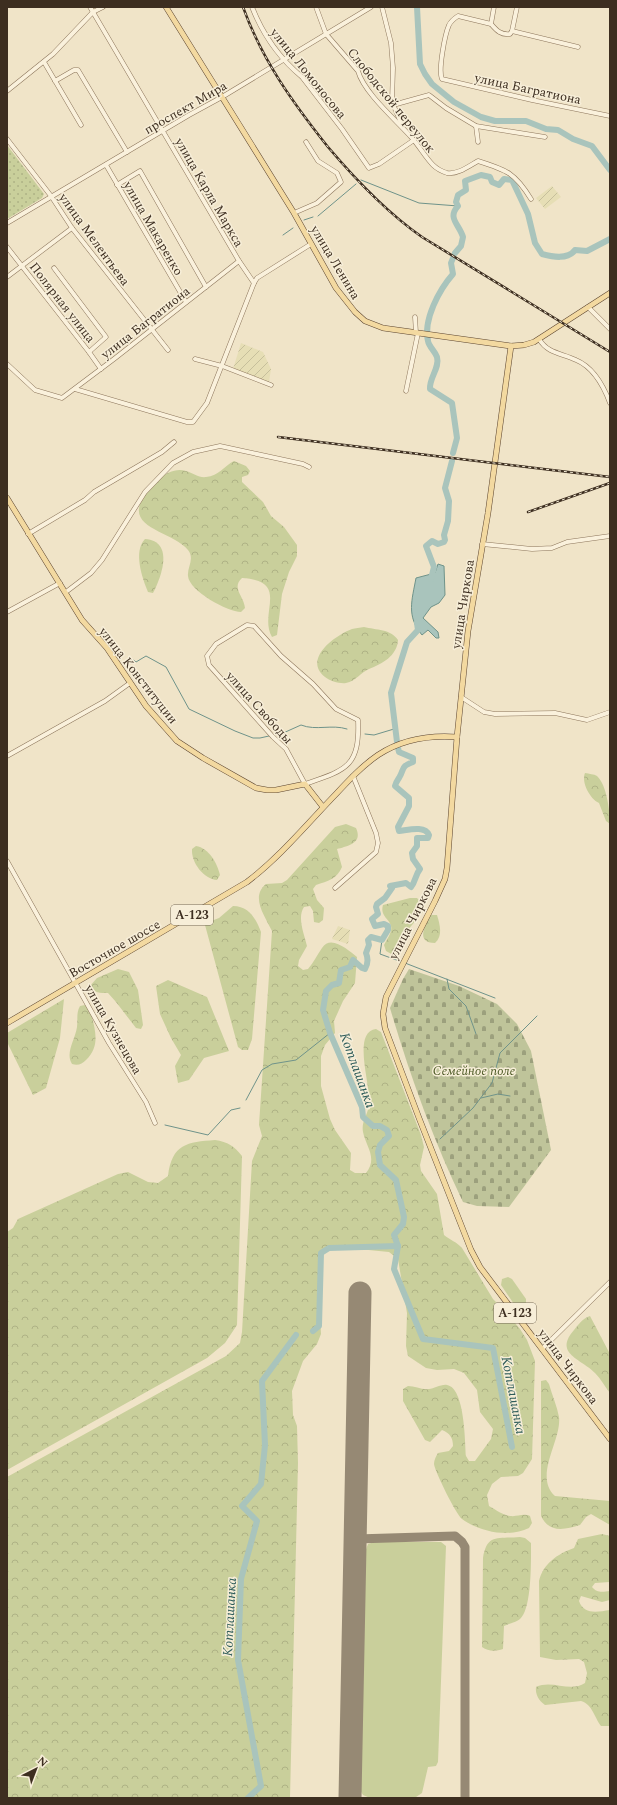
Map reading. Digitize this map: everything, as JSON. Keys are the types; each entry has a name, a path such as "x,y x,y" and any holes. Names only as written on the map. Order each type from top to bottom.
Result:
{"main road":[{"name":"улица Ленина","path":"166,7 294,213 346,302 360,317 383,328 511,346 524,345 539,339 610,293"},
{"name":"улица Чиркова","path":"511,346 468,631 457,737 449,855 445,879 386,997 383,1014 386,1028 419,1118 471,1250 480,1266 610,1439"},
{"name":"улица Конституции","path":"7,498 82,620 107,648 146,706 177,740 245,783 256,788 266,790 305,784"},
{"name":"А-123","path":"353,776 370,761 389,749 413,740 434,737 457,737"},
{"name":"Восточное шоссе","path":"7,1023 247,882 273,860 353,776"},
{"path":"305,784 323,807"}],"street":[{"name":"улица Карла Маркса","path":"90,7 254,283"},
{"path":"7,91 44,62 93,12 103,7"},
{"name":"улица Ломоносова","path":"252,7 263,34 315,93 369,168 379,164 414,140"},
{"name":"Слободской переулок","path":"316,7 326,34 358,71 359,77 369,91 414,140 432,164 440,170 449,173 456,172 478,162 493,166 512,175 521,182 531,199"},
{"name":"проспект Мира","path":"7,223 212,101 222,97 371,7"},
{"path":"382,7 391,43 393,68 392,102 405,130"},
{"path":"494,7 491,24 504,35 510,34 512,31 517,7"},
{"name":"улица Багратиона","path":"491,24 458,16 449,24 440,64 440,75 442,79 610,116"},
{"path":"512,31 578,47"},
{"path":"44,62 81,125"},
{"path":"55,81 74,70 78,70 127,152"},
{"path":"393,105 419,97 431,96 446,108 476,126 545,137"},
{"path":"476,126 478,142"},
{"name":"улица Мелентьева","path":"7,138 52,196 72,228 150,330 168,350"},
{"path":"294,213 316,203 341,182 336,174 318,161 306,142"},
{"name":"улица Макаренко","path":"106,165 186,302"},
{"path":"117,185 140,171 206,287"},
{"path":"7,277 72,228"},
{"path":"75,389 187,422 193,422 202,412 207,403 250,291 257,278 311,244"},
{"name":"Полярная улица","path":"7,247 90,352 101,369"},
{"name":"улица Багратиона","path":"7,364 35,390 62,398 239,260"},
{"path":"54,268 106,337 90,352"},
{"path":"588,307 610,329"},
{"path":"406,391 419,333 415,317"},
{"path":"539,339 548,350 578,360 592,372 602,386 610,403"},
{"path":"195,359 222,366 271,385"},
{"path":"28,534 85,500 94,492 162,452 174,442"},
{"path":"66,592 91,573 102,560 145,492 173,463 193,452 220,446 303,464 309,467"},
{"path":"482,544 552,548 566,542 610,536"},
{"path":"7,612 60,583"},
{"name":"улица Свободы","path":"247,625 254,626 281,656 312,684 336,709 358,720 357,750 351,760 338,771 305,784 286,749 209,666 207,656 216,644 247,625"},
{"path":"7,756 106,701 130,684"},
{"path":"461,697 484,712 495,714 536,714 554,712 587,720 610,712"},
{"path":"335,888 376,852 378,843 376,833 353,776"},
{"name":"улица Кузнецова","path":"7,861 109,1043 146,1102 155,1123"},
{"path":"542,1349 610,1282"}],"shaded area":[{"path":"552,186 561,197 545,209 536,198"},
{"path":"241,343 263,352 271,369 269,382 233,369"},
{"path":"338,926 350,930 348,944 332,939"}],"green space":[{"path":"7,145 44,194 42,198 7,219"},
{"path":"234,461 246,466 250,471 248,475 242,477 242,482 263,502 271,516 284,527 297,545 297,556 289,572 282,594 277,635 272,637 268,618 270,600 269,592 265,585 257,580 242,578 239,582 238,589 245,608 241,612 219,605 202,594 190,582 188,573 191,557 188,550 181,543 152,528 144,522 140,516 139,507 144,496 156,481 167,473 180,470 201,477 206,477 218,473"},
{"path":"145,539 154,541 160,546 163,553 162,570 153,593 148,592 141,572 139,557 141,544"},
{"path":"364,627 383,630 395,636 398,640 395,651 392,655 384,662 366,670 350,682 338,683 325,677 319,670 317,663 319,656 324,649 345,632"},
{"path":"585,773 597,776 606,792 609,806 610,824 606,821 599,803 592,798 587,790 584,781"},
{"path":"346,824 356,828 358,837 350,845 337,849 342,867 338,874 328,881 316,885 313,889 317,900 324,908 323,920 319,923 314,922 313,911 310,906 304,907 301,916 307,946 299,960 298,966 303,970 308,969 322,948 326,944 330,943 340,945 357,957 355,983 343,1001 334,1021 335,1033 325,1045 321,1056 321,1086 330,1119 335,1130 351,1153 350,1170 355,1173 366,1173 371,1162 371,1157 363,1132 364,1121 369,1105 364,1062 365,1040 369,1032 376,1029 381,1032 421,1135 424,1147 420,1165 421,1171 437,1194 444,1235 462,1248 493,1299 520,1329 527,1340 535,1361 532,1459 523,1473 518,1476 501,1477 492,1484 487,1495 489,1506 507,1515 530,1516 532,1523 529,1528 521,1531 504,1533 486,1530 469,1524 459,1516 442,1484 434,1464 438,1453 449,1451 453,1446 452,1438 449,1434 442,1430 430,1442 425,1440 403,1401 403,1389 408,1386 429,1389 445,1385 453,1388 461,1405 466,1456 469,1461 475,1461 491,1439 493,1429 480,1412 477,1390 464,1373 454,1369 437,1370 426,1368 408,1356 406,1346 407,1313 398,1259 389,1252 348,1248 327,1250 320,1259 319,1301 321,1334 317,1344 303,1361 292,1391 293,1415 297,1426 298,1463 290,1798 7,1798 7,1477 226,1356 240,1343 242,1332 252,1161 262,1136 259,1125 272,931 260,907 259,895 261,889 266,884 282,883 287,880 335,827"},
{"path":"196,846 201,847 209,853 215,861 220,875 217,880 207,877 196,865 192,854 192,849"},
{"path":"410,898 417,898 419,900 423,906 423,912 401,938 400,955 395,956 386,951 384,945 390,933 391,927 383,913 383,905"},
{"path":"233,906 243,908 248,911 257,922 261,932 252,1039 248,1050 242,1050 238,1047 205,925 206,923 219,918"},
{"path":"431,915 437,915 440,926 440,934 435,943 425,940 423,937 424,928"},
{"path":"118,969 129,972 138,990 143,1025 141,1029 136,1028 108,993 100,993 95,991 90,986 97,978"},
{"name":"Семейное поле","path":"409,969 459,986 497,1004 517,1024 531,1051 551,1150 509,1207 477,1206 463,1202 442,1156 405,1057 390,1008"},
{"path":"168,980 207,997 229,1051 204,1058 189,1080 178,1083 175,1066 181,1055 160,1014 156,986"},
{"path":"64,999 60,1038 46,1088 33,1095 7,1042 7,1033"},
{"path":"85,1005 90,1008 95,1029 96,1036 94,1048 83,1063 74,1065 70,1060 70,1051 76,1032 79,1009 80,1006"},
{"path":"215,1140 230,1145 242,1156 237,1325 225,1343 207,1358 7,1470 7,1232 13,1228 18,1219 118,1174 128,1172 148,1182 158,1183 168,1176 173,1157 182,1147 196,1142"},
{"path":"508,1277 512,1279 526,1299 526,1304 523,1307 516,1307 501,1285 502,1279"},
{"path":"590,1316 610,1354 610,1393 595,1373 577,1360 568,1350 568,1338 585,1318"},
{"path":"546,1380 549,1384 559,1417 557,1436 547,1468 549,1488 555,1496 610,1501 610,1525 591,1514 586,1517 580,1525 558,1529 548,1525 541,1516 541,1381"},
{"path":"602,1534 610,1536 610,1582 595,1583 592,1587 602,1592 610,1591 610,1600 602,1602 581,1596 579,1601 584,1609 588,1611 596,1612 610,1610 610,1726 601,1726 591,1708 581,1701 545,1705 538,1697 536,1692 536,1687 542,1685 548,1684 573,1687 585,1683 587,1673 584,1662 579,1659 556,1660 540,1657 539,1581 547,1565 562,1553 574,1548 578,1539"},
{"path":"525,1538 531,1543 530,1584 527,1605 524,1614 520,1619 504,1626 503,1649 495,1651 487,1650 482,1647 483,1558 485,1550 487,1544 495,1539"},
{"path":"375,1542 441,1542 446,1546 438,1762 436,1766 428,1767 422,1793 416,1797 370,1798 363,1795 360,1790 365,1552 368,1544"}],"water":[{"path":"438,564 444,566 445,595 439,603 431,607 423,618 438,632 439,638 436,638 428,630 422,635 417,628 412,614 412,601 416,578 435,573"}],"waterway":[{"name":"Котлашанка","path":"417,7 420,64 432,84 454,102 481,117 495,121 526,121 546,129 558,130 573,139 592,146 610,170"},
{"name":"Котлашанка","path":"455,253 461,246 463,237 454,218 455,210 458,206 456,202 458,195 466,190 465,181 481,175 490,177 492,182 499,185 504,179 512,180 528,214 535,243 542,254 560,257 568,255 575,250 587,251 610,239"},
{"path":"361,180 419,203 458,206"},
{"path":"318,216 356,184"},
{"path":"304,220 313,217"},
{"path":"283,235 293,228"},
{"name":"Котлашанка","path":"453,258 451,263 453,274 442,288 433,306 427,333 429,343 438,361 431,381 430,389 452,403 457,438 453,453"},
{"name":"Котлашанка","path":"431,579 434,567 426,546 432,541 438,544 444,542 445,540 444,535 448,521 449,501 445,488 452,461"},
{"name":"Котлашанка","path":"397,742 391,693 407,642 418,630 417,623"},
{"path":"134,660 136,662 146,656 166,667 189,709 253,738 269,736"},
{"path":"281,734 301,725 307,727 336,727 347,729"},
{"path":"365,734 374,735 394,729"},
{"name":"Котлашанка","path":"398,748 399,752 413,758 413,762 403,768 395,786 409,798 409,806 398,827 399,831 420,829 424,830 429,835 428,838 417,838 417,846 412,853 413,859 420,869 411,887 406,883 390,886 392,888 385,898 377,904 376,907 378,914 372,919 375,926 384,924 388,926 388,930 382,940 371,937 368,940 369,945 366,953 367,963 365,969 353,960 350,967 341,970 339,983 332,985 326,991 323,1010 330,1033 362,1107 363,1117 373,1126 380,1126 387,1130 389,1136 380,1145 378,1152 380,1165 396,1180 404,1217 403,1224 394,1235 398,1246 394,1269 423,1339 493,1348 512,1447"},
{"path":"382,940 380,954 402,962"},
{"path":"405,963 495,998"},
{"path":"447,979 449,989 466,1006 476,1034"},
{"path":"440,1139 473,1108 492,1083 500,1053 537,1016"},
{"path":"246,1100 262,1070 272,1064 296,1060 330,1033"},
{"path":"481,1098 498,1094 510,1096"},
{"path":"165,1125 208,1135 231,1110 240,1108"},
{"name":"Котлашанка","path":"313,1331 319,1326 321,1253 329,1248 398,1246"},
{"name":"Котлашанка","path":"248,1798 261,1786 238,1660 241,1579 257,1521 242,1506 261,1484 265,1445 262,1381 296,1335"}],"taxiway":[{"path":"356,1539 455,1536 465,1547 465,1798"},
{"path":"350,1792 355,1798"}],"runway":[{"path":"350,1798 360,1293"}],"railway":[{"path":"243,7 259,45 269,63 303,114 328,147 349,171 384,206 422,237 610,352"},
{"path":"278,437 610,477"},
{"path":"528,512 610,483"}]}
